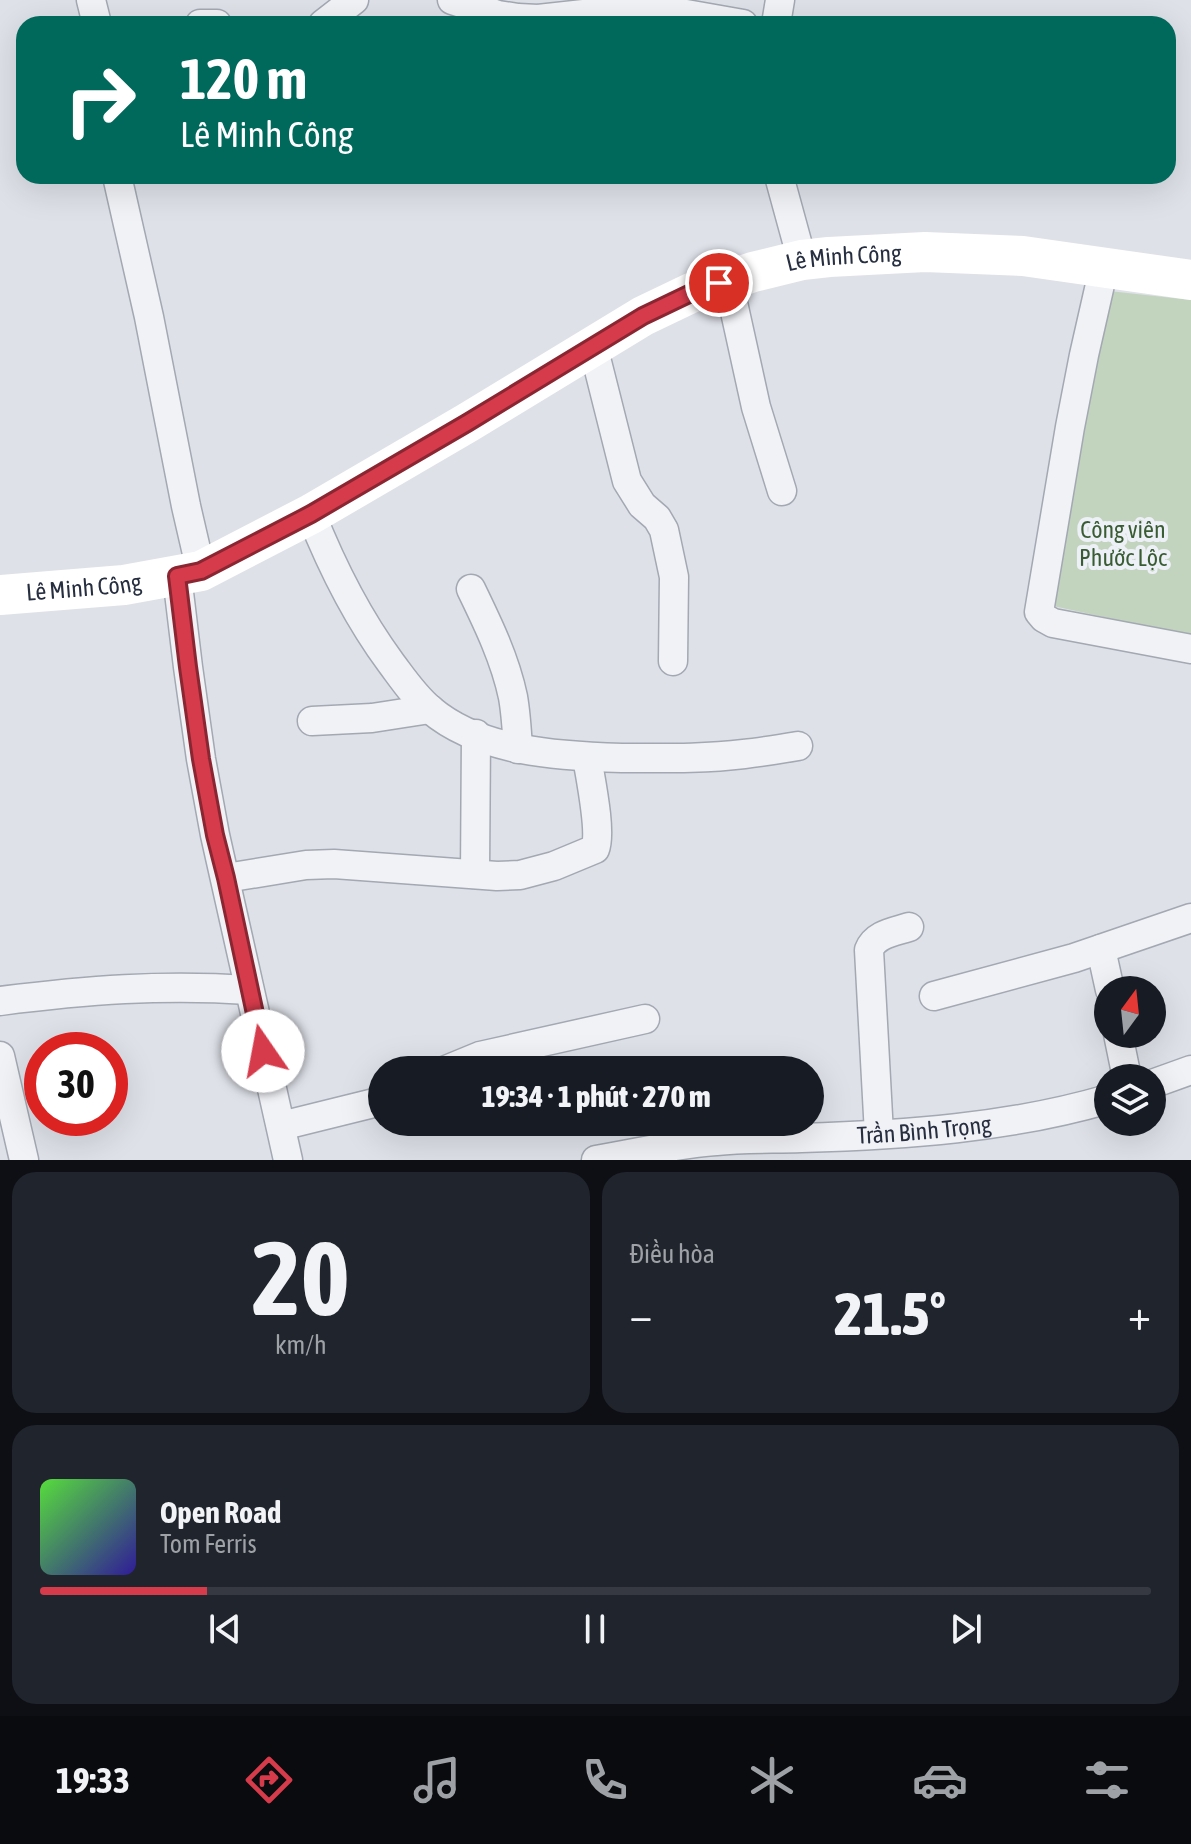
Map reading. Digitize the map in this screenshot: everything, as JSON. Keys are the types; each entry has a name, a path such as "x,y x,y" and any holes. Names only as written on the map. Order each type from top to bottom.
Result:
{"main road":[{"name":"Lê Minh Công","path":"0,595 124,585 189,574 311,514 661,307 753,272 802,260 925,252 1023,256 1191,280"}],"street":[{"path":"333,16 354,0"},
{"path":"452,0 505,16"},
{"path":"565,16 646,7 697,16"},
{"path":"119,184 149,317 186,506 188,667 201,759 215,835 288,1160"},
{"path":"781,184 802,260"},
{"path":"1104,267 1070,427 1039,612 1053,623 1191,649"},
{"path":"728,280 756,407 782,491"},
{"path":"593,346 627,481 642,505 657,518 664,530 674,577 673,661"},
{"path":"311,514 334,570 399,674 430,709 459,728 518,749 587,757 718,757 798,746"},
{"path":"471,589 495,638 506,670 514,700 518,749"},
{"path":"312,721 372,718 430,709"},
{"path":"475,874 476,734"},
{"path":"226,878 320,864 497,876 535,872 595,849 598,843 587,757"},
{"path":"934,996 1101,949 1191,918"},
{"path":"879,1134 869,950 878,938 909,927"},
{"path":"1101,949 1107,976"},
{"path":"0,1001 146,987 197,986 249,990"},
{"path":"480,1056 645,1019"},
{"path":"0,1056 24,1160"},
{"path":"1166,1079 1191,1070"},
{"name":"Trần Bình Trọng","path":"596,1160 693,1143 762,1149 879,1134 949,1129 1094,1103"},
{"path":"281,1126 368,1104"}],"green space":[{"name":"Công viên Phước Lộc","path":"1100,290 1191,300 1191,636 1044,604"}],"route":[{"path":"263,1051 201,759 177,576 201,571 311,514 643,316 719,283"}]}
